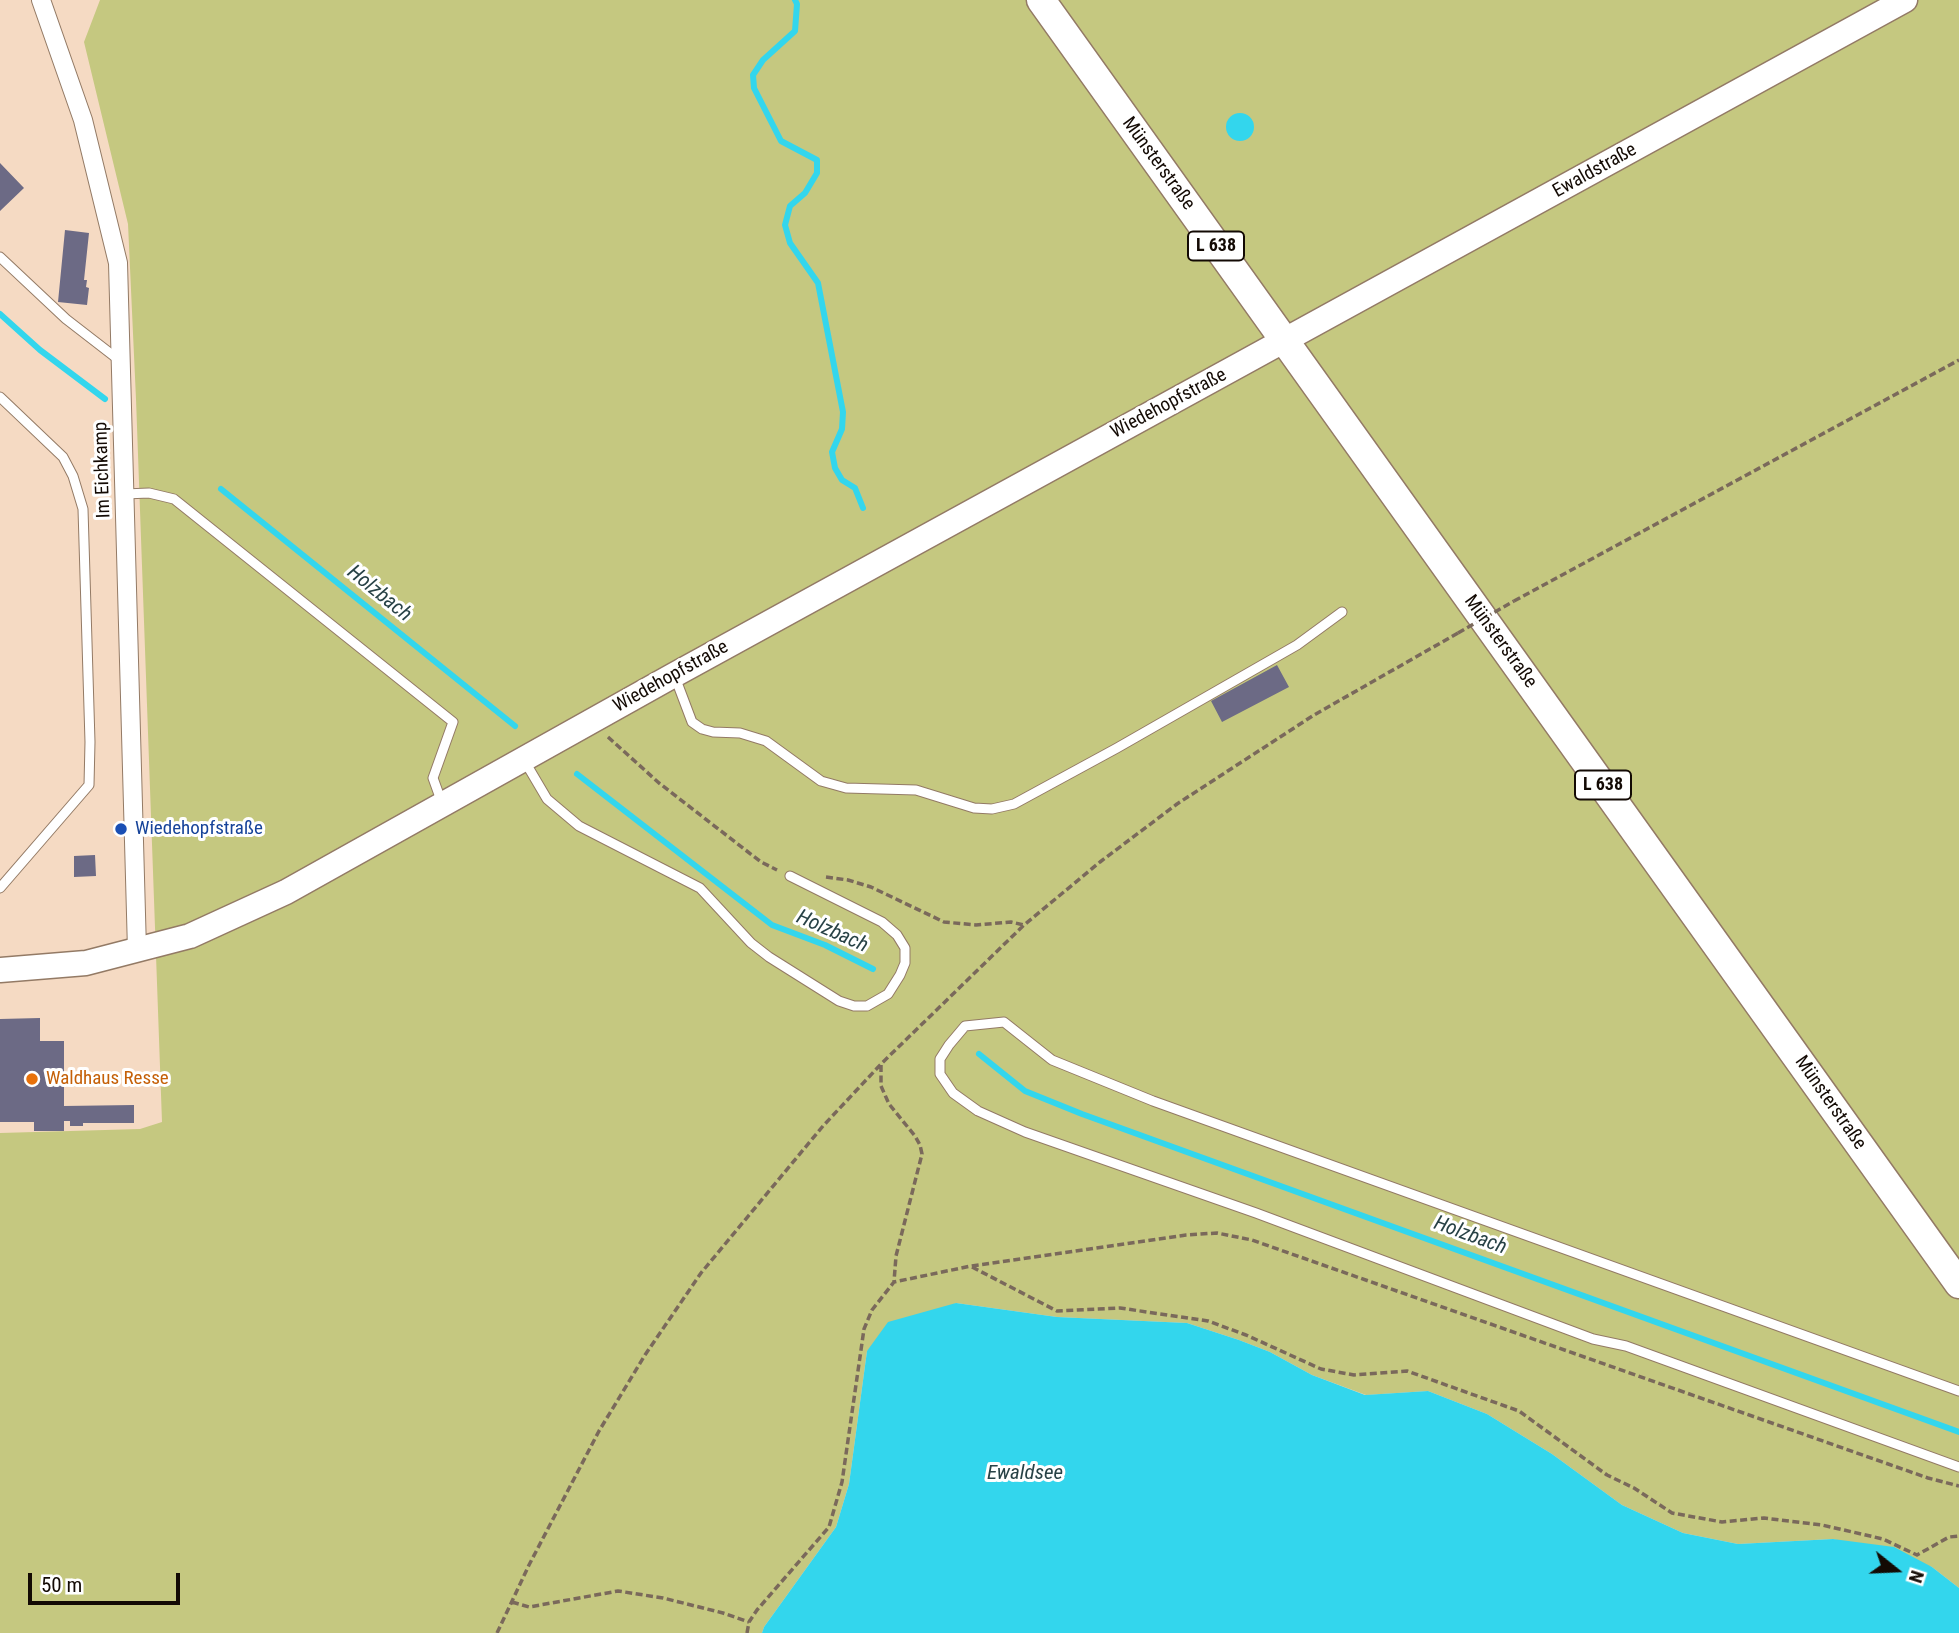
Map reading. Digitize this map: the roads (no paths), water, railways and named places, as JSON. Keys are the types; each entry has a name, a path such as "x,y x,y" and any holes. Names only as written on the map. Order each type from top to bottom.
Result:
{"main road":[{"name":"Münsterstraße","path":"1041,0 1959,1284"},
{"name":"Ewaldstraße","path":"1285,342 1905,0"},
{"name":"Wiedehopfstraße","path":"0,970 86,963 190,936 286,892 590,721 1285,342"}],"street":[{"name":"Im Eichkamp","path":"41,0 69,73 118,263 136,950"}],"lane":[{"path":"0,257 66,319 121,361"},
{"path":"0,397 63,457 73,476 83,509 90,742 89,785 0,888"},
{"path":"125,494 149,493 174,499 453,722 433,778 443,804"},
{"path":"674,675 692,722 713,732 740,733 766,741 821,781 846,788 916,790 974,808 992,809 1014,804 1117,748 1297,645 1342,612"},
{"path":"523,759 547,799 579,826 700,888 751,943 769,957 839,1001 854,1006 867,1006 887,994 901,975 905,963 905,948 897,935 882,922 790,876"},
{"path":"1959,1391 1153,1101 1052,1060 1004,1022 965,1026 940,1059 940,1074 953,1093 978,1111 1025,1132 1256,1213 1593,1339 1626,1346 1959,1467"}],"water":[{"path":"1240,113 1250,117 1254,127 1250,137 1240,141 1230,137 1226,127 1230,117"},
{"name":"Ewaldsee","path":"956,1303 1057,1317 1187,1323 1270,1352 1312,1375 1365,1395 1428,1391 1487,1414 1552,1454 1622,1505 1683,1533 1738,1544 1833,1539 1894,1547 1932,1567 1959,1588 1959,1633 762,1633 836,1527 849,1484 867,1351 888,1322"}],"waterway":[{"path":"795,0 795,31 763,60 753,75 754,88 781,141 817,160 817,173 805,193 790,206 785,225 790,243 818,283 843,412 842,429 832,452 835,468 842,480 855,488 863,508"},
{"name":"Holzbach","path":"0,314 40,350 105,399"},
{"name":"Holzbach","path":"221,489 515,726"},
{"name":"Holzbach","path":"577,774 772,925 825,945 873,969"},
{"name":"Holzbach","path":"979,1054 1025,1091 1082,1114 1959,1432"}],"place":[{"name":"Wiedehopfstraße","path":"121,829"},
{"name":"Waldhaus Resse","path":"32,1079"}]}
